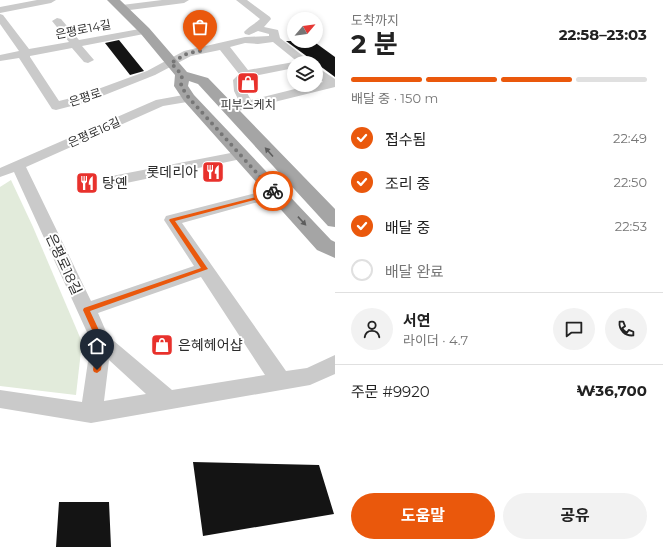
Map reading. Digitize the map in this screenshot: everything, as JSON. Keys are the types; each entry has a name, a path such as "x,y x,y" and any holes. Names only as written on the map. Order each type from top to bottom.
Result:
{"main road":[{"path":"117,4 145,30 176,69 181,86 189,98 275,193 324,244 335,251"},
{"path":"176,69 203,81 335,221"}],"street":[{"path":"0,10 51,0"},
{"path":"117,4 184,0"},
{"path":"241,0 266,19 257,28 248,32 245,40"},
{"path":"0,17 26,54"},
{"path":"57,21 88,60"},
{"path":"257,28 274,32 275,39 296,56"},
{"name":"은평로14길","path":"0,58 145,30"},
{"path":"176,69 188,53 245,40 258,41 275,39"},
{"path":"223,46 245,74"},
{"name":"은평로","path":"26,54 24,57 56,106 83,99 151,73 176,69"},
{"path":"247,104 240,91 239,80 245,74 287,66"},
{"path":"323,76 334,83"},
{"path":"230,109 334,83"},
{"name":"은평로16길","path":"0,173 160,103 189,98"},
{"path":"112,182 241,155"},
{"name":"은평로18길","path":"18,166 101,341"},
{"path":"275,193 172,220 281,381"},
{"path":"86,310 205,269"},
{"path":"101,341 168,400"},
{"path":"92,413 101,341"},
{"path":"0,399 92,413 310,376 335,364"}],"green space":[{"path":"11,180 33,227 82,342 76,395 0,386 0,187"}],"building":[{"path":"119,40 144,71 130,75 105,43"},
{"path":"296,48 323,48 335,57 335,77 323,68 323,56 306,56"},
{"path":"193,462 319,465 334,514 203,536"},
{"path":"59,502 109,502 111,547 56,547"}],"way so far":[{"path":"200,51 188,53 171,63 182,75 181,86 189,98 273,191"}],"place":[{"name":"피부스케치","path":"248,83"},
{"name":"롯데리아","path":"213,172"},
{"name":"탕옌","path":"87,183"},
{"name":"은혜헤어샵","path":"162,345"}],"route":[{"path":"97,370 101,341 86,310 205,269 172,220 275,193 273,191"}]}
